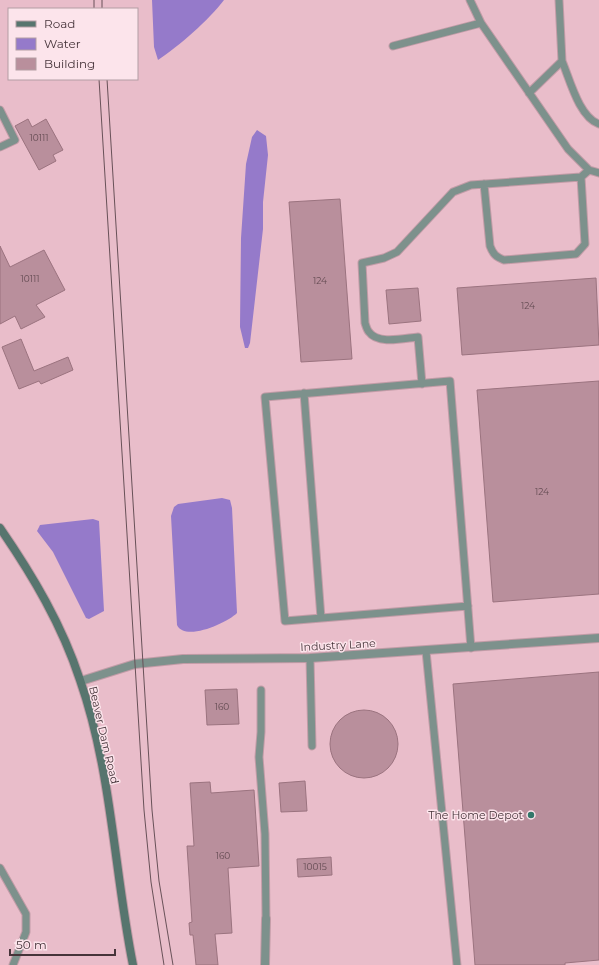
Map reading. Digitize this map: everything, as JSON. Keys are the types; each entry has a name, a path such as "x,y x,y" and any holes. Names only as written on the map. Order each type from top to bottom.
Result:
{"main road":[{"name":"Beaver Dam Road","path":"0,528 38,587 66,643 81,681 98,747 133,965"}],"street":[{"name":"Industry Lane","path":"81,681 120,667 183,658 310,658 599,638"},
{"path":"265,965 266,919"}],"lane":[{"path":"470,0 481,23 568,149 589,170 599,173"},
{"path":"559,0 562,61 584,114 599,124"},
{"path":"393,46 481,23"},
{"path":"529,93 562,61"},
{"path":"0,110 15,140 0,147"},
{"path":"422,384 418,338 386,339 376,337 369,333 365,323 362,263 384,258 397,252 453,192 472,185 581,177 589,170"},
{"path":"484,184 490,246 492,252 497,257 504,260 576,254 580,250 585,244 581,177"},
{"path":"468,606 285,621 265,397 450,382 468,606 471,648"},
{"path":"304,393 321,618"},
{"path":"426,651 457,965"},
{"path":"310,658 312,746"},
{"path":"261,690 261,732 259,757 265,834 266,919"},
{"path":"0,868 26,914 26,932 13,965"}],"water":[{"path":"152,0 224,0 218,8 193,32 175,48 158,60 154,47"},
{"path":"257,130 266,136 268,155 263,202 263,229 250,343 248,348 245,348 240,327 241,238 246,164 252,137"},
{"path":"222,498 230,500 232,508 237,613 216,626 188,632 181,630 177,625 171,516 174,507 178,504"},
{"path":"93,519 99,521 104,611 89,619 86,618 53,552 37,531 40,525"}],"building":[{"path":"28,119 32,127 46,119 63,150 53,155 56,161 39,170 15,126"},
{"path":"340,199 352,359 301,362 289,202"},
{"path":"0,246 10,267 44,250 65,290 36,305 45,317 21,329 15,316 0,324"},
{"path":"596,278 599,345 462,355 457,288"},
{"path":"418,288 421,321 389,324 386,290"},
{"path":"21,339 34,371 68,357 73,370 41,384 39,381 19,389 2,347"},
{"path":"599,381 599,594 493,602 477,390"},
{"name":"The Home Depot","path":"599,672 599,960 565,963 565,965 475,965 453,684"},
{"path":"237,689 239,724 207,725 205,690"},
{"path":"364,710 377,712 388,720 396,731 398,744 396,757 388,768 377,776 364,778 351,776 340,768 332,757 330,744 332,731 340,720 351,712"},
{"path":"305,781 307,811 281,812 279,783"},
{"path":"210,782 211,793 254,790 259,866 228,868 232,933 215,934 218,965 196,965 193,935 190,935 189,923 192,922 187,846 194,846 190,783"},
{"path":"331,857 332,875 298,877 297,859"}],"tram line":[{"path":"94,0 94,8"},
{"path":"102,0 102,8"},
{"path":"99,80 144,810 151,882 164,965"},
{"path":"107,80 152,810 159,881 173,965"}],"place":[{"name":"The Home Depot","path":"531,815"}]}
